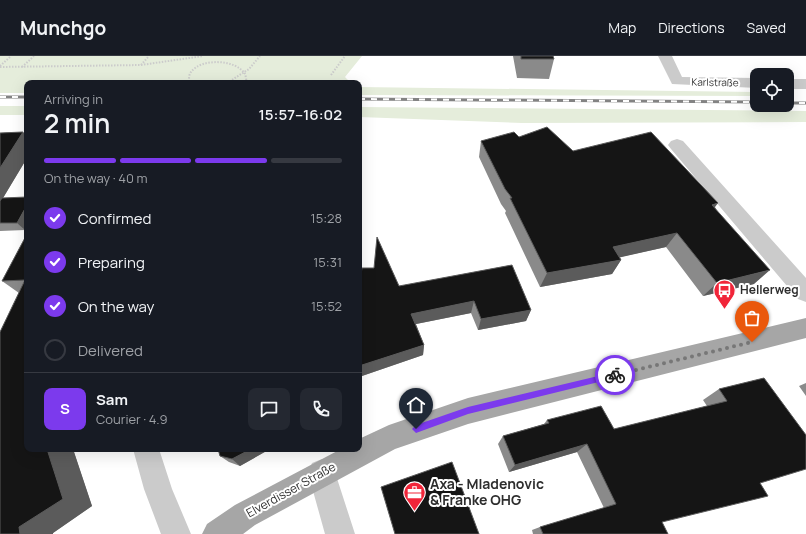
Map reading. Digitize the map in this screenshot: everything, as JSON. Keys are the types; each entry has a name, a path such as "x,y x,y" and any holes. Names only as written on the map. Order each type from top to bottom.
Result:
{"main road":[{"name":"Elverdisser Straße","path":"217,534 245,515 389,438 468,411 806,328"}],"street":[{"name":"Karlstraße","path":"665,56 677,81 750,83"},
{"path":"794,84 806,84"},
{"path":"677,145 806,293"},
{"path":"147,452 158,489 176,534"},
{"path":"322,473 340,534"}],"path":[{"path":"0,66 11,56"},
{"path":"22,67 34,56"},
{"path":"141,65 149,56"},
{"path":"0,66 141,65 203,56"},
{"path":"232,80 238,77 260,56"},
{"path":"331,75 344,56"},
{"path":"189,80 188,75 191,69 198,64 214,59 227,59 236,63 244,69 247,80"}],"green space":[{"path":"0,56 362,56 345,77 348,80 24,80 24,93 0,93"},
{"path":"362,87 750,92 750,96 362,95"},
{"path":"0,106 24,106 24,115 0,115"},
{"path":"362,107 750,110 750,112 806,111 806,122 522,123 362,117"}],"building":[{"path":"521,56 553,56 554,59 521,59"},
{"path":"547,127 573,151 651,132 718,203 712,205 770,270 717,283 677,233 613,247 621,260 547,273 510,198 512,198 505,189 481,141 514,132 519,137"},
{"path":"23,132 0,168 0,133"},
{"path":"24,197 24,210 17,223 0,223 0,201 2,198"},
{"path":"377,237 399,286 512,265 531,310 481,319 474,301 411,314 424,345 362,365 362,268 374,268"},
{"path":"24,240 24,280 2,281"},
{"path":"24,282 24,452 48,452 63,499 19,527 20,534 0,534 0,332"},
{"path":"764,378 806,435 806,469 760,483 768,496 662,522 668,534 543,534 540,527 616,504 587,444 515,465 503,436 549,423 547,420 601,406 614,429 727,401 719,389"},
{"path":"219,452 245,452 232,459 220,456"},
{"path":"452,462 479,534 395,534 381,487"}],"railway":[{"path":"0,97 24,97"},
{"path":"362,99 750,102"},
{"path":"794,103 806,103"}],"way so far":[{"path":"615,375 752,342"}],"place":[{"name":"Hellerweg","path":"724,310"},
{"name":"Axa - Mladenovic & Franke OHG","path":"414,512"}],"route":[{"path":"416,429 468,411 615,375"}]}
